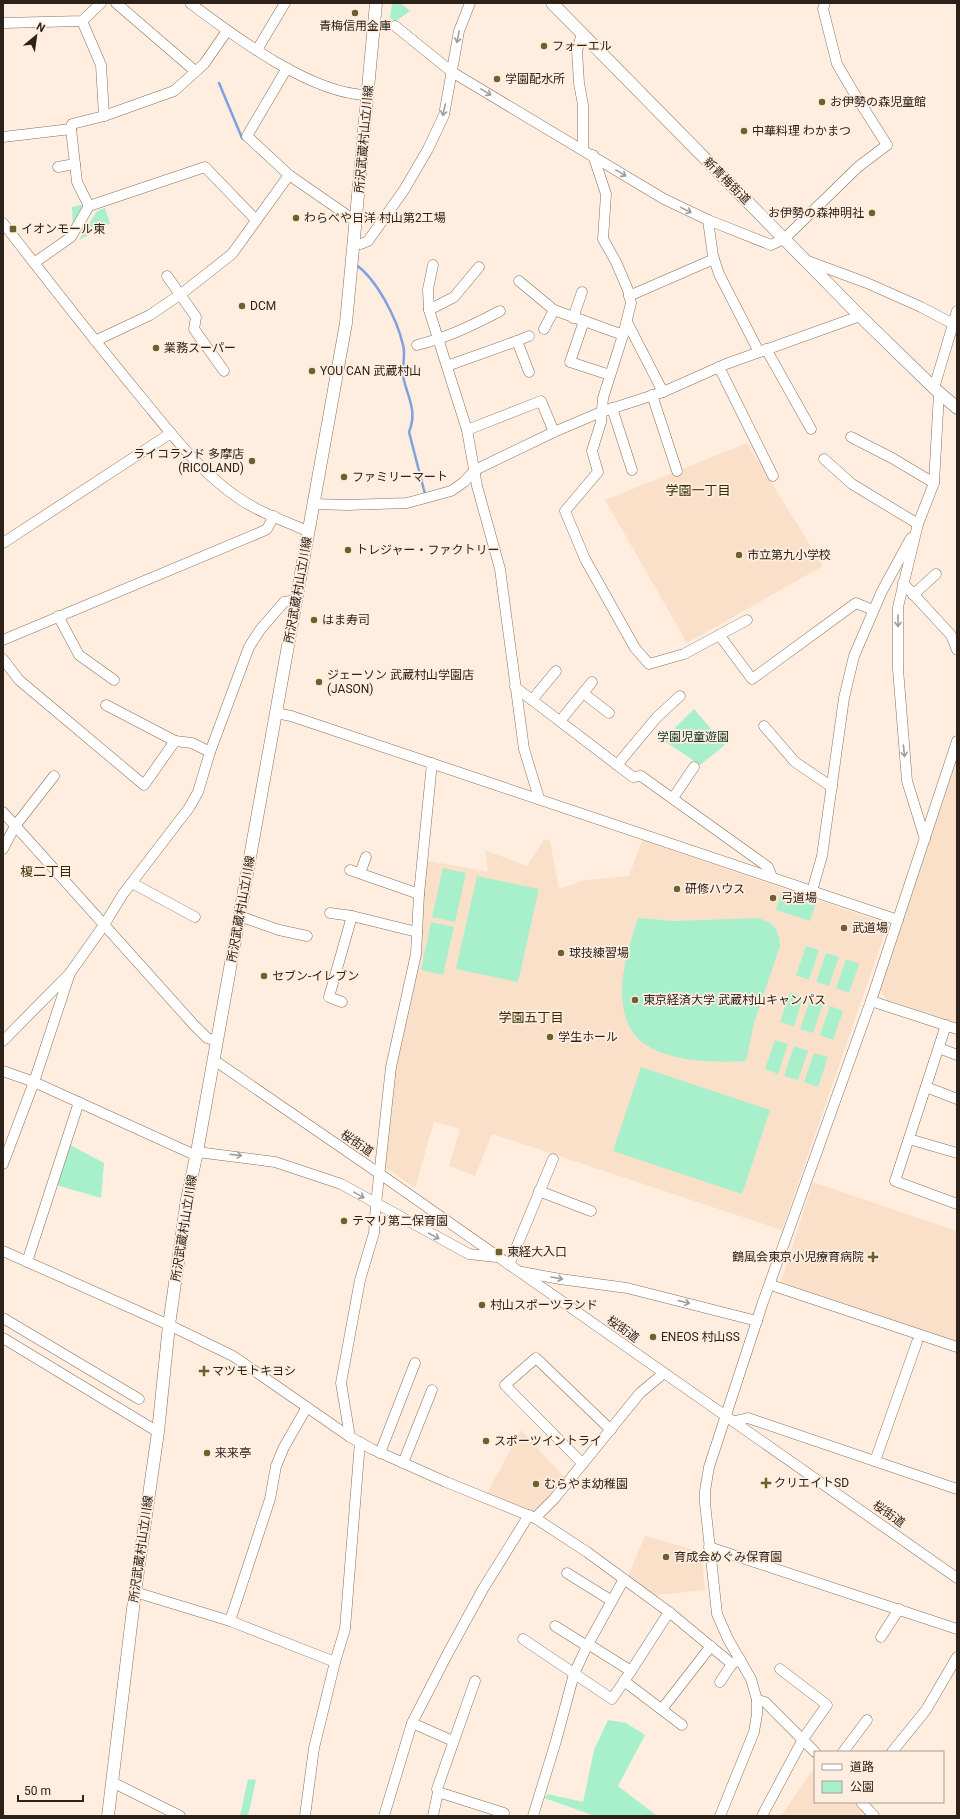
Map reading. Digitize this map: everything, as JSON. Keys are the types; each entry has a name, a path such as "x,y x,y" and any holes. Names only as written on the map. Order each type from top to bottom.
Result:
{"main road":[{"name":"所沢武蔵村山立川線","path":"108,1816 135,1592 158,1432 169,1325 187,1199 197,1154 346,323 357,222 376,3"},
{"name":"新青梅街道","path":"552,3 860,316 937,391 957,408"}],"street":[{"path":"3,22 82,21 101,3"},
{"path":"116,3 195,71"},
{"path":"190,3 227,31 287,68 316,82 342,91 355,95 368,94"},
{"path":"257,50 285,3"},
{"path":"355,243 361,244 368,241 404,190 428,149 444,115 459,31 470,3"},
{"path":"395,26 452,72 593,155 664,199 708,220 771,245 784,239 858,167 887,145 837,64 823,9 825,3"},
{"path":"82,21 101,65 104,116"},
{"path":"89,206 77,182 71,129 72,124 104,116 174,91 213,52 227,31"},
{"path":"582,33 577,51 579,83 583,105 583,150"},
{"path":"287,68 247,136 289,175 357,222"},
{"path":"3,137 71,129"},
{"path":"593,155 606,194 603,239 616,262 631,303 627,322 610,375 601,412 601,422 592,451 598,472 565,511 585,559 635,648 649,664 684,654 720,636 747,620"},
{"path":"58,167 75,164"},
{"path":"34,263 71,237 89,206 205,167 256,220"},
{"path":"95,341 150,315 181,294 232,254 289,175"},
{"path":"708,220 714,259 719,274 762,350 811,429"},
{"path":"3,223 95,341 171,433 206,472 225,489 238,498 308,531"},
{"path":"629,296 714,259"},
{"path":"804,259 867,283 955,324"},
{"path":"433,265 428,289 429,310 467,430 477,486 500,569 524,749 539,798"},
{"path":"429,310 454,297 479,267"},
{"path":"167,276 196,317 194,330 224,371"},
{"path":"519,281 554,310 623,335"},
{"path":"573,318 582,292"},
{"path":"417,345 438,340 478,322 500,310"},
{"path":"544,328 554,310"},
{"path":"812,890 822,856 844,698 854,656 873,610 918,524 934,483 937,391 955,324 957,311"},
{"path":"313,504 347,505 407,502 451,491 464,482 475,470 554,432 601,412 663,392 762,350 860,316"},
{"path":"584,321 570,362 610,375"},
{"path":"627,322 663,392"},
{"path":"447,366 530,336"},
{"path":"517,341 529,372"},
{"path":"719,367 773,476"},
{"path":"652,395 677,471"},
{"path":"467,430 541,401 554,432"},
{"path":"612,408 632,470"},
{"path":"3,543 171,433"},
{"path":"852,437 892,458 934,483"},
{"path":"824,459 852,484 918,524"},
{"path":"3,640 261,532 266,529 274,516"},
{"path":"918,524 898,606 898,669 902,735 907,781 925,839"},
{"path":"913,595 936,574"},
{"path":"903,583 951,635 957,647"},
{"path":"3,1041 70,973 104,925 123,894 189,808 198,792 210,752 249,647 260,630 284,602 296,600"},
{"path":"720,636 752,679 856,603 873,610"},
{"path":"58,616 79,655 114,680"},
{"path":"3,659 19,680 144,785 175,742"},
{"path":"532,700 556,671"},
{"path":"560,721 592,682"},
{"path":"515,687 633,777 641,776 768,867 772,877"},
{"path":"583,693 609,714"},
{"path":"617,765 657,717 680,696"},
{"path":"106,705 175,742 192,743 210,752"},
{"path":"276,713 292,716 539,798 898,920"},
{"path":"764,726 795,762 832,788"},
{"path":"736,1661 717,1614 705,1503 706,1479 731,1418 757,1320 771,1285 871,1001 957,741"},
{"path":"350,1437 341,1384 360,1280 374,1233 391,1067 416,954 419,894 432,763"},
{"path":"673,798 694,768"},
{"path":"3,849 15,826 54,776"},
{"path":"3,812 194,1025 207,1038 217,1041"},
{"path":"366,857 355,871 419,894"},
{"path":"132,883 195,917"},
{"path":"330,913 352,916 416,932"},
{"path":"239,916 279,930 307,936"},
{"path":"342,1002 329,997 352,916"},
{"path":"3,1164 34,1082 70,973"},
{"path":"871,1001 957,1029"},
{"path":"946,1026 895,1181 957,1204"},
{"path":"939,1048 957,1055"},
{"name":"桜街道","path":"214,1060 731,1418 957,1578"},
{"path":"3,1071 34,1082 197,1154 233,1155 276,1162 340,1184 469,1254 498,1257"},
{"path":"926,1086 957,1099"},
{"path":"27,1262 78,1102"},
{"path":"909,1139 957,1153"},
{"path":"509,1265 553,1159"},
{"path":"540,1192 590,1211"},
{"path":"3,1251 169,1325 233,1356 350,1437 446,1482 532,1516 587,1552 669,1612 711,1646 736,1661 751,1679 757,1700 757,1714 754,1732 720,1816"},
{"path":"518,1271 560,1279 627,1288 757,1320"},
{"path":"771,1285 957,1347"},
{"path":"3,1318 139,1399"},
{"path":"3,1338 158,1432"},
{"path":"875,1462 918,1342"},
{"path":"41,1361 49,1346"},
{"path":"583,1464 505,1385 536,1358 611,1430"},
{"path":"380,1452 415,1363"},
{"path":"384,1816 412,1723 479,1596 532,1516 554,1499 640,1393 664,1373"},
{"path":"403,1463 432,1390"},
{"path":"230,1621 270,1499 276,1466 284,1447 307,1407"},
{"path":"731,1418 748,1418 957,1489"},
{"path":"305,1816 314,1748 335,1662 345,1629 360,1442"},
{"path":"709,1546 957,1629"},
{"path":"567,1573 612,1601"},
{"path":"533,1816 574,1674 587,1645 624,1579"},
{"path":"135,1592 230,1621 335,1662"},
{"path":"881,1637 899,1609"},
{"path":"523,1640 612,1699 669,1612"},
{"path":"555,1626 631,1671"},
{"path":"662,1709 711,1646"},
{"path":"893,1751 926,1710 957,1657"},
{"path":"720,1682 736,1661"},
{"path":"762,1816 803,1739 827,1705 780,1669"},
{"path":"433,1816 438,1792 437,1789 475,1681"},
{"path":"624,1681 682,1725"},
{"path":"757,1700 765,1702 814,1751"},
{"path":"844,1751 867,1720"},
{"path":"412,1723 453,1741"},
{"path":"112,1782 180,1816"},
{"path":"438,1792 507,1815"},
{"path":"862,1803 874,1816"}],"shaded area":[{"path":"747,443 823,566 687,643 605,500"},
{"path":"957,755 957,1023 887,1000 879,989"},
{"name":"東京経済大学 武蔵村山キャンパス","path":"544,839 550,841 559,889 585,880 629,876 642,840 882,922 886,930 782,1230 492,1134 475,1176 449,1166 460,1129 434,1122 415,1188 382,1165 425,860 488,872 485,850 527,866"},
{"name":"鶴風会東京小児療育病院","path":"813,1182 957,1231 957,1342 781,1282"},
{"path":"521,1430 567,1480 534,1514 486,1495"},
{"path":"645,1536 702,1552 705,1590 658,1595 656,1599 627,1578"},
{"path":"814,1768 814,1803 855,1803 867,1816 781,1816"}],"green space":[{"path":"392,3 401,3 410,11 395,22 390,17"},
{"path":"85,204 73,229 72,207"},
{"path":"105,208 110,224 87,232 88,235 79,240 97,211"},
{"name":"学園児童遊園","path":"694,709 725,745 700,765 663,740"},
{"path":"443,868 466,873 455,922 432,917"},
{"path":"477,876 539,889 518,982 456,969"},
{"path":"782,891 816,903 810,921 776,910"},
{"path":"638,918 674,921 758,918 768,922 775,928 780,946 754,1023 746,1061 715,1062 681,1058 665,1054 650,1047 638,1038 629,1026 624,1013 622,986 630,944"},
{"path":"431,922 454,927 443,975 421,970"},
{"path":"806,946 819,950 809,980 796,975"},
{"path":"826,953 839,957 829,986 816,982"},
{"path":"846,959 859,964 849,993 836,988"},
{"path":"790,992 803,997 794,1026 780,1022"},
{"path":"810,1000 823,1004 813,1033 800,1029"},
{"path":"830,1006 843,1011 833,1040 820,1035"},
{"path":"775,1040 788,1044 778,1074 765,1069"},
{"path":"794,1046 808,1051 798,1080 784,1076"},
{"path":"814,1053 828,1057 818,1087 804,1082"},
{"path":"641,1067 770,1110 742,1194 613,1151"},
{"path":"68,1144 104,1163 101,1198 56,1185"},
{"path":"608,1720 626,1723 645,1735 618,1786 657,1816 595,1816 544,1798 548,1794 583,1802 594,1750"},
{"path":"248,1779 256,1780 248,1816 240,1816"}],"waterway":[{"path":"219,83 242,138 245,140"},
{"path":"355,264 371,279 385,300 400,335 404,349 403,376 412,410 409,432 425,494"}],"place":[{"name":"青梅信用金庫","path":"355,13"},
{"name":"フォーエル","path":"544,46"},
{"name":"学園配水所","path":"497,79"},
{"name":"お伊勢の森児童館","path":"822,102"},
{"name":"中華料理 わかまつ","path":"744,131"},
{"name":"お伊勢の森神明社","path":"872,213"},
{"name":"わらべや日洋 村山第2工場","path":"296,218"},
{"name":"イオンモール東","path":"13,229"},
{"name":"DCM","path":"242,306"},
{"name":"業務スーパー","path":"156,348"},
{"name":"YOU CAN 武蔵村山","path":"312,371"},
{"name":"ライコランド 多摩店 (RICOLAND)","path":"252,461"},
{"name":"ファミリーマート","path":"344,477"},
{"name":"トレジャー・ファクトリー","path":"348,550"},
{"name":"市立第九小学校","path":"739,555"},
{"name":"はま寿司","path":"314,620"},
{"name":"ジェーソン 武蔵村山学園店 (JASON)","path":"319,682"},
{"name":"研修ハウス","path":"677,889"},
{"name":"弓道場","path":"773,898"},
{"name":"武道場","path":"844,928"},
{"name":"球技練習場","path":"561,953"},
{"name":"セブン-イレブン","path":"264,976"},
{"name":"東京経済大学 武蔵村山キャンパス","path":"635,1000"},
{"name":"学生ホール","path":"550,1037"},
{"name":"テマリ第二保育園","path":"344,1221"},
{"name":"東経大入口","path":"499,1252"},
{"name":"鶴風会東京小児療育病院","path":"873,1257"},
{"name":"村山スポーツランド","path":"482,1305"},
{"name":"ENEOS 村山SS","path":"653,1337"},
{"name":"マツモトキヨシ","path":"204,1371"},
{"name":"スポーツイントライ","path":"486,1441"},
{"name":"来来亭","path":"207,1453"},
{"name":"クリエイトSD","path":"766,1483"},
{"name":"むらやま幼稚園","path":"536,1484"},
{"name":"育成会めぐみ保育園","path":"666,1557"}],"district":[{"name":"学園一丁目","path":"698,490"},
{"name":"榎二丁目","path":"46,871"},
{"name":"学園五丁目","path":"531,1017"}]}
